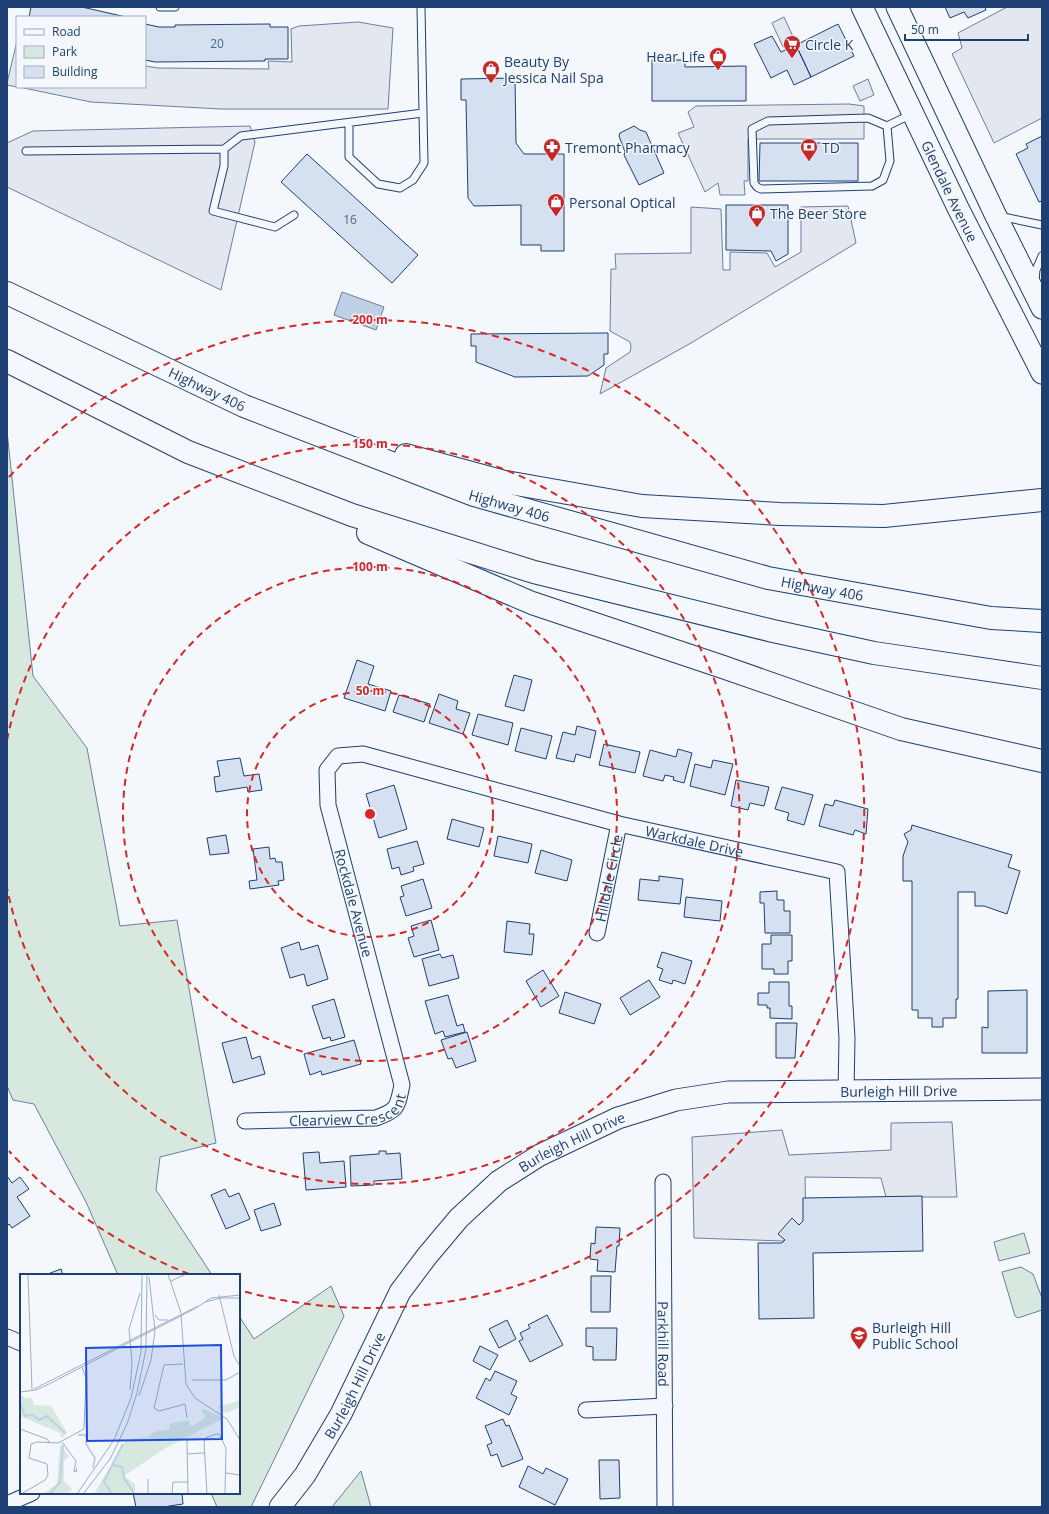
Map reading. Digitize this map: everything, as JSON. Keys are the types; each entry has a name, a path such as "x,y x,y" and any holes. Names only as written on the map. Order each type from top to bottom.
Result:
{"highway":[{"name":"Highway 406","path":"7,293 244,406 474,495 768,578 991,618 1042,621"},
{"path":"7,361 188,452 369,533 532,603 901,729 1042,761"},
{"path":"244,406 413,458 505,482 642,506 780,514 884,516 1042,500"},
{"path":"188,452 352,515 534,572 688,610 874,653 1042,678"},
{"path":"1006,504 1038,494 1042,490"}],"main road":[{"name":"Glendale Avenue","path":"862,7 912,114 1042,373"},
{"path":"897,7 1038,301"},
{"name":"Burleigh Hill Drive","path":"280,1507 305,1475 341,1414 400,1292 426,1256 459,1218 499,1181 540,1155 618,1118 676,1100 728,1092 1042,1089"}],"street":[{"name":"Warkdale Drive","path":"338,756 363,754 619,824 837,872 847,1038 846,1092"},
{"name":"Rockdale Avenue","path":"338,756 327,770 328,805 393,1052"},
{"name":"Hilldale Circle","path":"597,933 619,824"},
{"name":"Clearview Crescent","path":"244,1121 376,1118 393,1112 398,1102 402,1085 393,1052"},
{"name":"Parkhill Road","path":"663,1182 665,1507"},
{"path":"7,1337 20,1343"},
{"path":"586,1410 665,1406"},
{"path":"7,1504 30,1494"}],"lane":[{"path":"160,7 174,7"},
{"path":"349,123 349,157 378,184 400,188 414,180 424,163 421,7"},
{"path":"26,151 224,149 241,136 423,113"},
{"path":"887,126 890,161 884,180 872,186 762,189 757,187 754,183 752,129 768,121 868,118 887,126 912,114"},
{"path":"224,149 224,166 213,211 275,227 294,215"},
{"path":"995,214 1042,226"},
{"path":"1038,301 1036,270 1042,256"}],"green space":[{"path":"7,431 33,676 87,748 120,926 177,920 216,1143 160,1157 156,1190 211,1274 118,1274 86,1202 34,1104 13,1100 7,1086"},
{"path":"1024,1233 1030,1253 999,1261 994,1242"},
{"path":"1021,1267 1033,1274 1042,1298 1042,1310 1018,1318 1015,1316 1002,1272"},
{"path":"331,1286 344,1316 251,1507 217,1507 211,1494 240,1494 240,1318 254,1339"},
{"path":"361,1471 371,1507 332,1507"}],"shaded area":[{"path":"1007,7 1042,7 1042,118 994,143 952,54 962,48 958,33"},
{"path":"784,17 795,41 783,47 772,23"},
{"path":"358,22 393,28 388,109 221,109 91,102 24,88 146,88 146,66 158,68 269,69 268,61 292,62 291,29 299,26"},
{"path":"16,45 16,87 7,85"},
{"path":"868,79 874,95 860,101 853,86"},
{"path":"849,104 864,106 864,139 748,139 748,181 744,181 745,195 720,195 718,183 705,192 678,133 694,127 688,112 696,106"},
{"path":"250,126 255,142 221,290 7,187 7,143 33,131"},
{"path":"848,206 856,243 691,343 600,394 606,368 630,352 631,347 630,342 610,331 611,269 616,269 615,254 691,253 691,207 721,209 723,270 730,270 730,252 767,253 775,267 801,252 801,207"},
{"path":"952,1122 957,1197 886,1197 881,1178 805,1177 806,1225 783,1241 694,1238 692,1137 782,1130 789,1155 891,1150 891,1123"}],"water":[{"path":"342,292 384,307 376,330 334,315"}],"building":[{"path":"31,7 82,7 122,16 29,16"},
{"path":"945,7 985,7 986,10 968,18 964,12 950,18"},
{"path":"146,24 159,27 175,27 175,25 270,24 270,27 288,27 288,59 265,59 265,61 155,62 146,60"},
{"path":"838,24 854,56 811,77 796,45"},
{"path":"772,36 781,52 796,45 811,77 794,85 787,70 771,78 754,44"},
{"path":"663,56 673,56 673,60 685,60 685,67 746,66 746,101 652,101 652,60 663,60"},
{"path":"515,78 516,143 524,154 564,154 564,251 541,251 541,245 521,245 521,205 474,206 468,198 466,100 461,100 461,79"},
{"path":"634,126 646,132 664,173 639,185 624,155 625,152 619,136 620,133"},
{"path":"1042,136 1042,201 1039,202 1016,154 1028,148 1026,144"},
{"name":"TD","path":"760,143 858,143 858,181 759,181"},
{"path":"307,154 418,255 392,283 281,182"},
{"name":"The Beer Store","path":"726,205 788,205 788,254 776,261 771,251 726,250"},
{"path":"608,333 608,354 604,354 604,365 588,376 515,377 476,362 476,346 471,346 471,334"},
{"path":"357,660 374,666 368,684 391,691 385,711 344,698"},
{"path":"514,675 532,680 524,711 505,706"},
{"path":"439,694 458,701 456,709 470,713 463,734 429,723"},
{"path":"399,695 430,704 424,722 393,712"},
{"path":"478,714 513,723 508,745 472,735"},
{"path":"577,726 596,731 590,758 576,754 574,762 556,758 563,732 575,735"},
{"path":"521,728 552,736 546,759 515,751"},
{"path":"604,744 640,752 635,773 599,765"},
{"path":"678,749 692,753 684,783 673,780 674,777 665,775 663,781 643,776 650,750 676,757"},
{"path":"240,758 244,776 259,774 262,790 248,792 247,787 216,792 214,777 220,776 217,761"},
{"path":"713,760 733,764 725,795 690,786 695,764 711,768"},
{"path":"736,780 769,787 764,806 750,803 748,810 731,806"},
{"path":"394,785 407,829 379,838 366,794"},
{"path":"782,787 813,795 804,825 787,820 789,813 775,809"},
{"path":"835,800 868,809 866,834 855,830 853,835 819,826 825,804 833,806"},
{"path":"452,819 484,828 479,847 447,839"},
{"path":"912,825 1012,855 1008,867 1020,871 1007,914 984,906 975,906 975,892 958,892 958,999 956,999 956,1018 943,1018 943,1027 932,1027 932,1018 918,1018 918,1010 912,1010 912,881 903,881 903,856 908,842 904,834 911,830"},
{"path":"226,835 229,853 210,855 207,838"},
{"path":"498,836 532,844 528,863 494,856"},
{"path":"417,841 424,864 413,867 414,871 401,875 399,867 392,869 387,849"},
{"path":"269,847 270,859 275,858 276,862 282,862 284,880 278,881 279,885 250,889 249,881 257,880 253,849"},
{"path":"541,850 572,860 567,881 535,873"},
{"path":"659,876 683,879 680,904 638,900 640,879 659,881"},
{"path":"423,879 432,908 406,916 400,897 404,896 401,886"},
{"path":"777,891 777,900 784,900 784,911 790,911 790,933 765,933 764,903 760,903 760,892"},
{"path":"686,897 722,901 720,921 684,917"},
{"path":"431,920 439,950 414,957 408,938 414,936 411,926"},
{"path":"507,921 530,924 529,934 534,934 532,955 504,952"},
{"path":"771,935 792,935 792,961 788,961 788,974 774,974 774,969 762,969 762,944 771,944"},
{"path":"299,942 301,950 318,945 328,979 307,986 304,974 290,978 281,948"},
{"path":"662,952 692,961 685,984 673,980 672,984 659,980 663,969 657,967"},
{"path":"440,954 442,958 453,955 459,978 429,986 422,959"},
{"path":"543,970 559,996 541,1007 526,981"},
{"path":"649,980 660,997 630,1015 620,998"},
{"path":"769,982 789,982 789,1006 792,1006 792,1019 770,1018 770,1008 767,1008 767,1005 758,1005 758,993 769,993"},
{"path":"1027,990 1027,1053 982,1053 982,1027 988,1028 988,991"},
{"path":"565,992 601,1004 594,1024 559,1013"},
{"path":"448,995 457,1026 463,1024 465,1032 445,1037 443,1031 435,1034 425,1001"},
{"path":"334,999 345,1037 331,1041 330,1037 323,1039 312,1006"},
{"path":"776,1023 797,1023 795,1058 776,1058"},
{"path":"467,1032 476,1061 456,1068 452,1058 448,1059 441,1040"},
{"path":"246,1037 252,1059 260,1056 265,1074 233,1083 222,1043"},
{"path":"354,1040 361,1064 322,1075 321,1071 310,1075 304,1054"},
{"path":"379,1151 386,1151 386,1154 400,1153 402,1179 374,1181 374,1185 351,1186 350,1156 379,1154"},
{"path":"319,1152 320,1163 344,1161 346,1187 306,1190 303,1153"},
{"path":"7,1176 12,1183 20,1177 29,1189 17,1197 30,1216 12,1228 9,1224 7,1226"},
{"path":"225,1189 229,1197 239,1193 250,1219 226,1229 211,1195"},
{"path":"922,1196 923,1251 813,1253 814,1318 759,1319 758,1243 782,1243 785,1240 778,1234 792,1218 799,1225 803,1221 803,1198"},
{"path":"274,1203 281,1225 261,1231 254,1210"},
{"path":"596,1227 620,1228 615,1272 597,1271 598,1260 590,1259 591,1243 595,1244"},
{"path":"61,1269 63,1274 48,1274"},
{"path":"591,1276 611,1276 610,1312 591,1312"},
{"path":"547,1315 563,1345 530,1362 519,1341 523,1339 520,1333 530,1328 528,1325"},
{"path":"507,1320 516,1339 499,1348 489,1329"},
{"path":"586,1328 617,1328 616,1360 593,1360 593,1347 586,1346"},
{"path":"480,1346 498,1355 490,1370 473,1361"},
{"path":"495,1371 517,1381 511,1394 517,1397 509,1415 476,1398 486,1378 490,1381"},
{"path":"503,1419 506,1426 509,1425 523,1459 502,1467 497,1454 491,1456 487,1445 492,1443 485,1426"},
{"path":"599,1460 619,1460 620,1498 600,1499"},
{"path":"528,1466 543,1474 546,1468 568,1479 555,1505 519,1487"},
{"path":"133,1494 182,1494 183,1504 163,1507 136,1507"}],"place":[{"name":"Circle K","path":"792,59"},
{"name":"Hear Life","path":"718,71"},
{"name":"Beauty By Jessica Nail Spa","path":"491,84"},
{"name":"Tremont Pharmacy","path":"552,162"},
{"name":"TD","path":"809,162"},
{"name":"Personal Optical","path":"556,217"},
{"name":"The Beer Store","path":"757,228"},
{"name":"Burleigh Hill Public School","path":"859,1350"}]}
